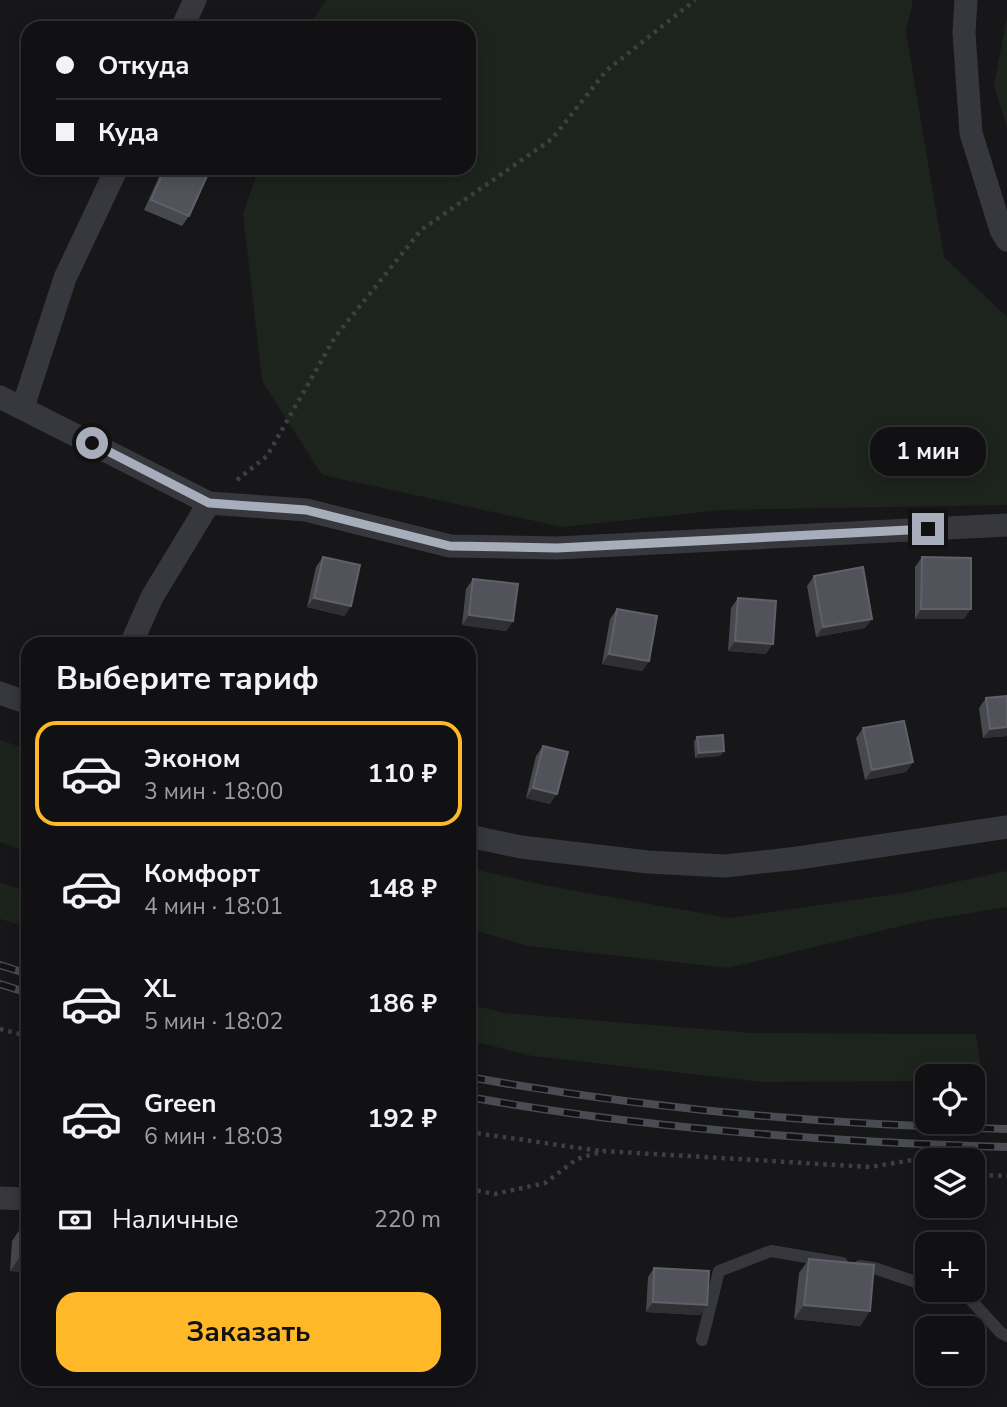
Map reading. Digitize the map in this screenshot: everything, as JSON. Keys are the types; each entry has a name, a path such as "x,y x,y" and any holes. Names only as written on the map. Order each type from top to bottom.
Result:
{"street":[{"path":"185,21 195,0"},
{"path":"966,0 964,33 971,133 1001,230 1007,240"},
{"path":"23,407 65,278 114,175"},
{"path":"0,397 209,503 306,510 450,546 557,548 1007,525"},
{"path":"134,637 152,597 209,503"},
{"path":"0,693 21,700"},
{"path":"476,837 521,847 636,861 726,866 1007,827"},
{"path":"0,1198 21,1199"}],"lane":[{"path":"702,1340 719,1271 771,1251 874,1268 915,1282"},
{"path":"973,1302 1007,1336"}],"path":[{"path":"209,503 267,456 335,337 421,230 552,139 606,71 695,0"},
{"path":"0,1029 21,1034"},
{"path":"476,1133 604,1151 870,1167 915,1159"},
{"path":"476,1190 495,1194 545,1183 577,1159 604,1151"},
{"path":"985,1175 1007,1176"}],"shaded area":[{"path":"326,0 913,0 906,32 944,257 1007,317 1007,505 722,510 562,527 322,475 262,381 243,213 257,175 476,175 476,21 312,21"},
{"path":"1007,17 1007,128 994,85"},
{"path":"0,740 21,747 21,850 0,842"},
{"path":"476,870 549,886 729,918 909,892 1007,871 1007,907 922,921 728,968 528,946 476,931"},
{"path":"0,883 21,889 21,925 0,919"},
{"path":"476,1006 504,1013 753,1033 976,1034 980,1064 915,1064 915,1081 762,1082 532,1056 476,1042"}],"building":[{"path":"162,175 207,176 189,216 151,200"},
{"path":"323,557 360,565 351,606 314,598"},
{"path":"922,557 971,558 971,609 921,609"},
{"path":"863,567 872,619 823,627 814,576"},
{"path":"473,579 518,584 513,621 469,615"},
{"path":"738,598 776,601 773,644 735,641"},
{"path":"617,609 657,616 649,661 609,654"},
{"path":"1007,696 1007,727 990,729 986,698"},
{"path":"904,721 913,762 872,770 863,728"},
{"path":"723,735 724,751 699,753 697,737"},
{"path":"543,746 568,752 557,794 533,788"},
{"path":"809,1259 874,1265 870,1311 804,1305"},
{"path":"654,1268 709,1271 707,1305 653,1302"}],"railway":[{"path":"0,965 21,972"},
{"path":"0,984 21,991"},
{"path":"476,1078 603,1098 737,1114 872,1124 1007,1129"},
{"path":"476,1098 670,1126 872,1142 1007,1147"}],"route":[{"path":"92,443 209,503 306,510 450,546 557,548 928,529"}]}
